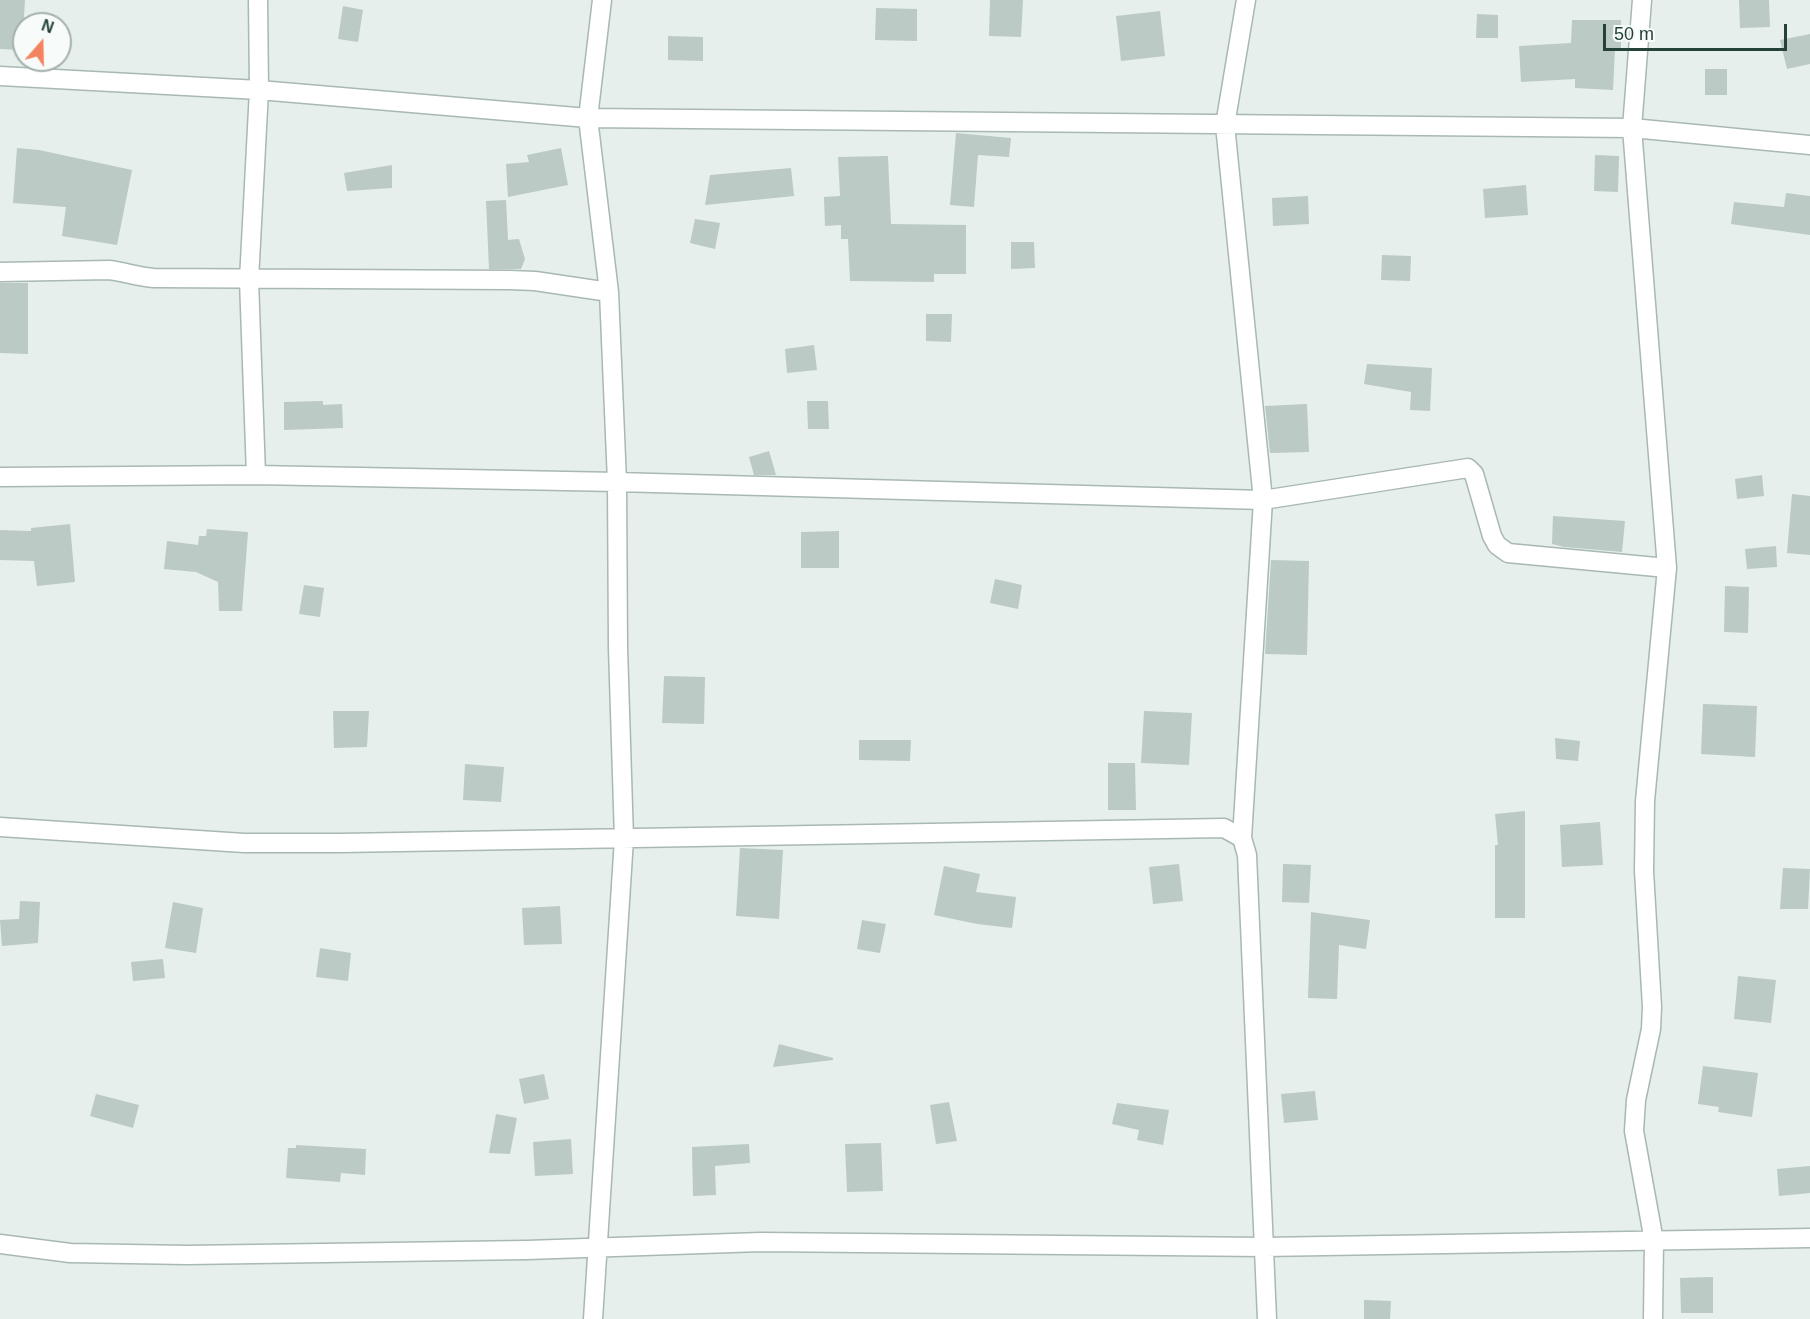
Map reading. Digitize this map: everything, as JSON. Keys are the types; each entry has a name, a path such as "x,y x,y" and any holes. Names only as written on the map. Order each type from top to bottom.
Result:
{"street":[{"path":"256,476 249,280 259,90 258,0"},
{"path":"593,1319 624,839 618,648 617,482 609,292 588,118 602,0"},
{"path":"1246,0 1224,125 1263,500 1242,838 1247,855 1267,1319"},
{"path":"1642,0 1632,128 1667,568 1645,801 1644,871 1652,1018 1636,1100 1634,1131 1654,1241 1653,1319"},
{"path":"0,76 259,90 588,118 1632,128 1810,145"},
{"path":"0,272 109,270 139,277 249,280 509,280 535,281 609,292"},
{"path":"0,477 256,476 617,482 1263,500 1468,468 1474,474 1491,536 1497,545 1508,553 1667,568"},
{"path":"0,827 244,843 624,839 1224,828 1242,838"},
{"path":"0,1244 70,1253 187,1255 761,1242 1058,1247 1264,1247 1810,1238"}],"building":[{"path":"0,0 25,0 24,12 12,12 12,50 0,49"},
{"path":"990,0 1023,0 1021,37 989,36"},
{"path":"1739,0 1769,0 1770,27 1740,28"},
{"path":"343,6 363,10 358,42 338,39"},
{"path":"876,8 917,9 917,41 875,40"},
{"path":"1160,11 1165,56 1121,61 1116,16"},
{"path":"1477,14 1498,15 1498,38 1476,38"},
{"path":"1572,20 1621,20 1621,48 1615,48 1613,90 1575,88 1575,79 1521,82 1519,46 1571,43"},
{"path":"1810,34 1810,64 1787,69 1780,40"},
{"path":"668,36 703,37 703,61 668,60"},
{"path":"1705,69 1727,69 1727,95 1705,95"},
{"path":"956,133 1011,138 1009,157 978,155 974,207 950,205"},
{"path":"17,148 39,150 132,170 117,245 62,236 66,207 13,203"},
{"path":"561,148 568,185 508,197 506,164 529,162 527,155"},
{"path":"1595,155 1619,156 1618,192 1594,191"},
{"path":"888,156 891,224 966,225 966,274 934,274 934,282 850,281 848,239 841,239 841,225 825,226 824,197 840,196 838,157"},
{"path":"392,165 392,188 347,191 344,173"},
{"path":"791,168 794,196 705,205 710,175"},
{"path":"1526,185 1528,215 1485,218 1483,189"},
{"path":"1786,193 1810,196 1810,235 1731,224 1734,202 1784,207"},
{"path":"1308,196 1309,224 1273,226 1272,198"},
{"path":"506,200 508,240 519,239 525,259 521,269 489,269 486,201"},
{"path":"695,219 720,223 715,249 690,243"},
{"path":"1011,242 1034,242 1035,268 1011,269"},
{"path":"1382,255 1411,256 1410,281 1381,280"},
{"path":"0,283 28,283 28,354 0,353"},
{"path":"926,314 952,314 951,342 926,341"},
{"path":"814,345 817,370 787,373 785,349"},
{"path":"1367,364 1432,368 1430,411 1410,410 1411,392 1364,384"},
{"path":"323,401 323,405 342,404 343,428 284,430 284,402"},
{"path":"807,401 828,401 829,429 808,429"},
{"path":"1307,404 1309,452 1270,453 1265,406"},
{"path":"769,451 776,475 754,475 749,457"},
{"path":"1762,475 1764,496 1737,499 1735,479"},
{"path":"1792,494 1810,496 1810,555 1787,553"},
{"path":"1553,516 1625,521 1622,552 1552,544"},
{"path":"70,524 75,582 37,586 34,561 0,560 0,530 31,531 31,528"},
{"path":"207,529 248,532 242,611 219,611 218,582 196,572 164,569 167,541 198,545 199,536 206,536"},
{"path":"839,531 839,568 801,568 801,532"},
{"path":"1776,546 1777,567 1747,569 1745,549"},
{"path":"1271,560 1309,561 1307,655 1265,654"},
{"path":"995,579 1022,585 1018,609 990,603"},
{"path":"304,585 324,588 320,617 299,614"},
{"path":"1725,586 1749,587 1748,633 1724,632"},
{"path":"664,676 705,677 704,724 662,723"},
{"path":"1703,704 1757,706 1755,757 1701,754"},
{"path":"333,711 369,711 367,747 334,748"},
{"path":"1144,711 1192,713 1189,765 1141,763"},
{"path":"1555,738 1580,741 1578,761 1556,759"},
{"path":"859,740 911,740 910,761 859,760"},
{"path":"1108,763 1135,763 1136,810 1108,810"},
{"path":"465,764 504,767 501,802 463,800"},
{"path":"1525,811 1525,918 1495,918 1495,845 1498,845 1495,814"},
{"path":"1600,822 1603,865 1562,867 1560,825"},
{"path":"740,848 783,850 779,919 736,916"},
{"path":"1179,864 1183,901 1153,904 1149,867"},
{"path":"1283,864 1311,865 1309,903 1282,902"},
{"path":"944,866 980,874 976,892 1016,897 1012,928 977,924 934,915"},
{"path":"1783,868 1810,869 1808,909 1780,909"},
{"path":"20,901 40,902 38,943 2,946 0,920 19,919"},
{"path":"173,902 203,908 196,953 165,948"},
{"path":"560,906 562,944 524,945 522,908"},
{"path":"1311,912 1370,920 1366,949 1339,945 1337,999 1308,998"},
{"path":"862,920 886,924 880,953 857,949"},
{"path":"320,948 351,953 348,981 316,977"},
{"path":"163,959 165,978 133,981 131,962"},
{"path":"1738,976 1776,980 1771,1023 1734,1019"},
{"path":"779,1044 833,1058 833,1060 773,1067"},
{"path":"1703,1066 1758,1073 1752,1117 1718,1112 1719,1107 1698,1104"},
{"path":"544,1074 549,1099 524,1104 519,1079"},
{"path":"1315,1091 1318,1120 1284,1123 1281,1094"},
{"path":"96,1094 139,1105 133,1128 90,1116"},
{"path":"949,1102 957,1141 936,1144 930,1105"},
{"path":"1117,1103 1169,1110 1163,1145 1137,1140 1139,1130 1112,1124"},
{"path":"496,1114 517,1118 510,1154 489,1153"},
{"path":"571,1139 573,1174 535,1176 533,1142"},
{"path":"881,1143 883,1191 847,1192 845,1144"},
{"path":"749,1144 750,1163 715,1166 716,1195 693,1196 692,1147"},
{"path":"296,1145 366,1149 365,1175 341,1173 340,1182 286,1178 288,1148 296,1148"},
{"path":"1810,1166 1810,1193 1779,1196 1777,1169"},
{"path":"1713,1277 1713,1313 1681,1313 1680,1278"},
{"path":"1364,1300 1391,1301 1390,1319 1364,1319"}]}
